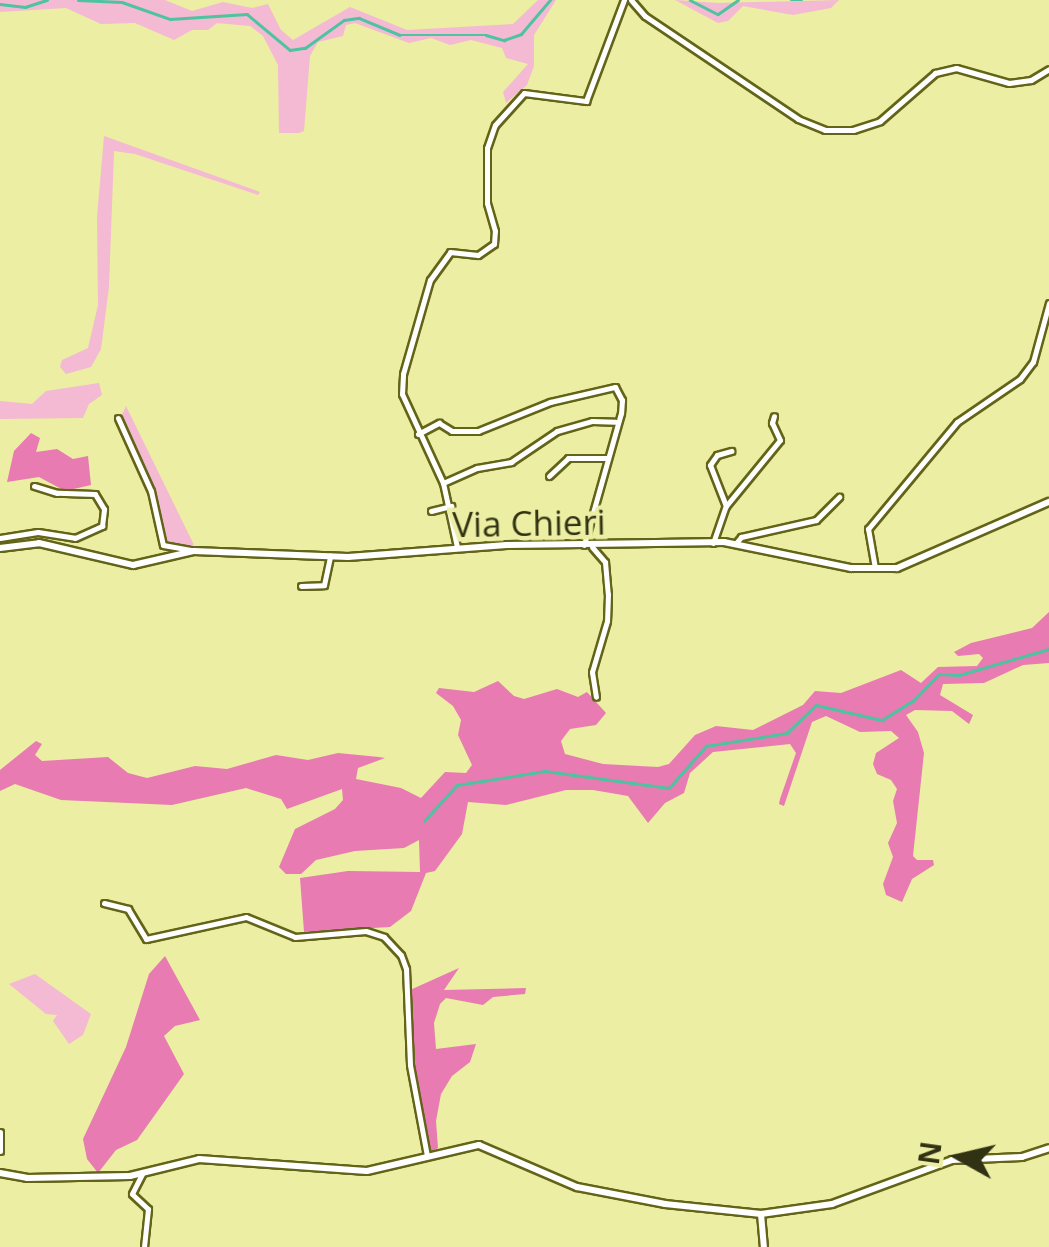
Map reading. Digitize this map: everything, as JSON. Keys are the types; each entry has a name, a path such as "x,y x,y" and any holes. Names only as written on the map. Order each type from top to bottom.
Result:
{"street":[{"path":"457,547 451,506 418,434 402,385 430,280 450,252 481,254 495,240 487,203 489,136 524,94 586,101 628,0 645,16 798,119 824,130 853,130 880,121 935,72 956,68 1010,83 1032,80 1049,69"},
{"path":"875,568 868,529 957,422 1020,379 1033,362 1049,303"},
{"path":"418,434 439,423 462,432 489,428 550,402 608,386 620,390 622,400 588,547 605,562 608,594 607,621 592,672 596,697"},
{"path":"713,542 726,506 778,443 772,423 774,416"},
{"path":"118,418 151,492 162,545 194,551"},
{"path":"443,483 477,468 511,462 557,431 592,421 616,422"},
{"path":"726,506 710,465 716,456 730,450"},
{"path":"548,476 568,458 609,458"},
{"path":"0,538 38,532 74,538 102,526 104,509 94,494 57,493 34,486"},
{"path":"736,543 741,537 816,520 838,498"},
{"name":"Via Chieri","path":"0,548 40,543 133,565 194,551 330,556 457,547 713,542 736,543 814,562 875,568 909,564 1049,502"},
{"path":"431,511 451,506"},
{"path":"301,586 324,585 330,556"},
{"path":"104,903 128,908 146,939 246,917 295,937 366,930 384,937 401,955 406,968 410,1066 428,1156"},
{"path":"0,1132 0,1151"},
{"path":"0,1173 66,1178 142,1174 199,1159 386,1170 479,1144 512,1156 554,1180 588,1190 761,1214 832,1204 952,1160 1022,1157 1049,1148"},
{"path":"142,1174 132,1194 148,1209 144,1247"},
{"path":"761,1214 764,1247"}],"shaded area":[{"path":"0,0 165,0 192,11 223,2 252,8 268,4 281,30 293,40 350,7 407,30 513,24 538,0 556,0 534,35 534,66 527,85 506,103 503,92 528,64 506,58 502,48 471,40 450,45 431,38 409,43 355,23 346,25 343,36 318,42 310,56 304,131 279,133 278,65 263,36 250,26 217,23 208,30 192,30 174,40 135,23 101,24 66,8 0,12"},
{"path":"675,0 839,0 831,8 793,15 743,6 728,21 718,23"},
{"path":"104,136 260,192 258,195 135,154 114,151 109,287 101,349 91,367 66,374 60,367 62,360 88,348 98,305 97,217"},
{"path":"99,383 102,395 89,404 83,418 0,419 0,401 32,404 46,391"},
{"path":"126,406 194,545 169,545 164,538 153,489 122,415"},
{"path":"31,433 40,438 36,452 57,449 73,459 88,456 91,485 65,491 39,477 7,482 14,451"},
{"path":"1049,612 1049,663 1023,665 984,683 943,684 940,695 973,715 969,724 952,711 915,710 906,715 918,732 924,753 913,856 917,860 933,860 934,865 912,879 902,902 886,895 883,884 893,857 888,843 897,823 893,801 897,789 891,780 877,774 873,764 876,753 899,738 891,731 860,732 826,716 812,722 784,806 779,804 780,799 796,753 790,744 713,752 690,773 684,793 665,803 648,823 628,796 593,790 566,790 506,805 468,802 462,834 435,871 426,873 411,911 390,927 304,932 300,878 348,871 420,872 419,840 404,848 355,851 316,860 301,874 286,874 279,867 295,829 335,809 343,800 342,789 287,809 281,799 246,788 172,805 61,800 15,784 0,791 0,770 36,741 42,744 35,755 42,761 108,757 128,773 147,778 195,766 227,769 276,755 308,760 338,753 379,757 385,758 358,768 356,779 401,788 421,798 445,772 466,773 472,765 458,735 461,720 453,706 436,693 439,688 474,692 498,681 514,696 524,699 557,689 578,697 587,692 606,713 596,725 570,729 561,741 565,754 603,764 658,767 669,764 695,735 716,726 753,730 803,705 815,691 841,693 901,670 921,683 938,667 977,666 983,658 979,654 958,656 954,652 971,643 1032,628"},
{"path":"165,956 200,1020 175,1026 164,1036 184,1074 137,1140 116,1150 98,1173 87,1159 83,1139 126,1047 149,974"},
{"path":"459,968 444,990 526,988 525,994 493,997 483,1005 446,998 440,1004 434,1023 436,1049 476,1044 470,1062 452,1076 441,1094 436,1121 438,1148 429,1153 413,1065 410,990"},
{"path":"35,974 91,1014 83,1035 69,1044 53,1021 57,1015 46,1014 9,984"}],"waterway":[{"path":"0,4 25,7 47,0"},
{"path":"78,0 122,2 170,19 247,14 290,50 305,48 344,20 359,18 400,35 486,35 504,40 521,34 550,0"},
{"path":"690,0 718,14 738,0"},
{"path":"791,0 802,0"},
{"path":"424,821 457,785 545,771 669,788 706,746 787,733 816,705 882,720 913,701 939,674 959,675 1049,649"}]}
